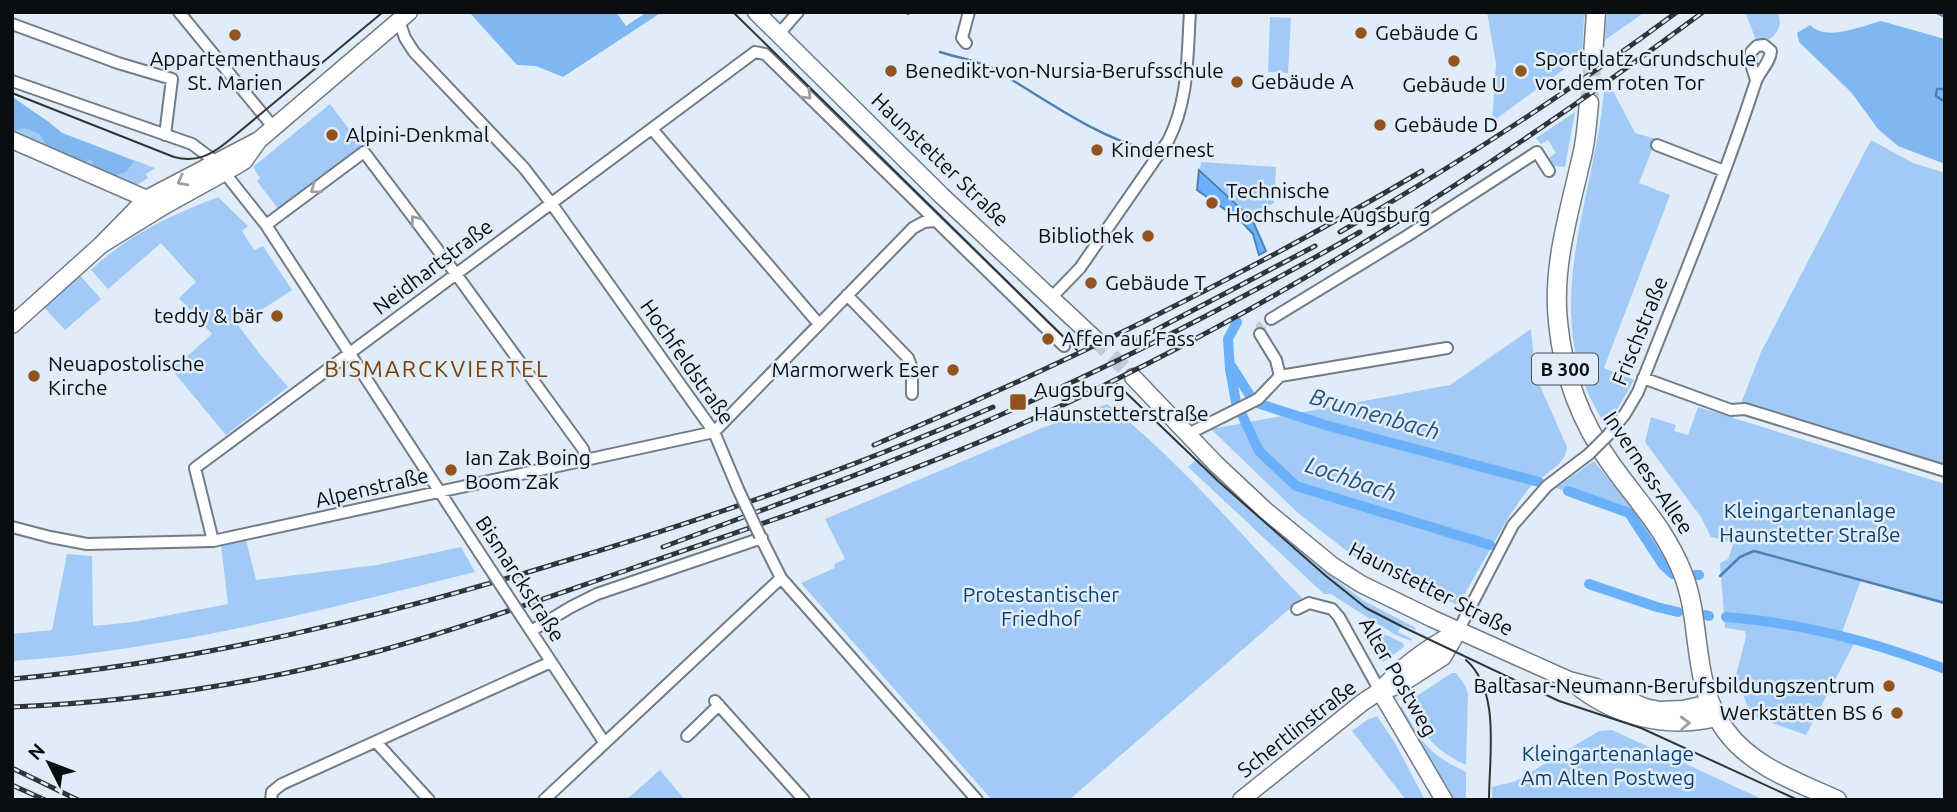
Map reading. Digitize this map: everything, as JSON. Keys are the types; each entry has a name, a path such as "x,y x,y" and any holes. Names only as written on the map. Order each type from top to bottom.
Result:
{"main road":[{"name":"Haunstetter Straße","path":"757,12 942,196 1095,339"},
{"path":"1593,56 1596,12"},
{"path":"101,246 259,140 402,16"},
{"name":"Inverness-Allee","path":"1589,103 1582,157 1567,218 1558,273 1556,309 1564,365 1576,402 1592,434 1610,464 1657,523 1674,552 1685,578 1704,683 1713,710"},
{"path":"12,140 164,206"},
{"path":"12,325 101,246 146,199 221,168"},
{"name":"Haunstetter Straße","path":"1133,377 1274,519 1333,566 1362,584 1458,631 1569,680 1591,698 1638,718 1694,723 1713,710"},
{"name":"Schertlinstraße","path":"1241,800 1380,691 1392,677 1436,643 1458,631"},
{"name":"Alter Postweg","path":"1380,691 1444,800"},
{"name":"B 300","path":"1713,710 1733,740 1757,761 1837,800"}],"street":[{"path":"179,12 274,128"},
{"path":"778,35 798,12"},
{"path":"964,38 969,12"},
{"path":"1052,297 1080,268 1179,121 1186,92 1191,12"},
{"name":"Hochfeldstraße","path":"402,16 405,38 415,52 524,168 714,432 781,578 977,800"},
{"path":"12,24 118,63 172,79 166,135"},
{"name":"Neidhartstraße","path":"213,541 195,468 755,52 765,54 935,221"},
{"name":"Frischstraße","path":"1458,631 1514,525 1547,486 1589,454 1625,414 1643,379 1724,171 1756,80"},
{"name":"Bismarckstraße","path":"12,81 199,147 221,168 266,225 604,742"},
{"path":"652,129 818,323"},
{"path":"1657,145 1724,171"},
{"path":"266,225 364,152 583,449 586,460"},
{"path":"1271,319 1537,152 1549,171"},
{"path":"714,432 913,228 924,222 935,221 1064,346"},
{"path":"847,295 911,363 912,394"},
{"path":"1260,334 1276,360 1280,376"},
{"path":"1188,434 1246,405 1280,376 1447,348"},
{"path":"1643,379 1731,410 1745,409 1945,471"},
{"name":"Alpenstraße","path":"12,527 87,544 213,541 714,432"},
{"path":"531,631 597,594 761,537"},
{"path":"544,800 781,578"},
{"name":"Alter Postweg","path":"1297,609 1309,603 1332,609 1380,691"},
{"path":"271,800 276,787 551,662"},
{"path":"687,736 717,703 804,800"},
{"path":"376,742 429,800"}],"green space":[{"name":"Sportplatz Grundschule vor dem roten Tor","path":"1487,12 1591,12 1584,17 1582,56 1492,122 1496,64"},
{"path":"1607,12 1645,12 1605,40"},
{"path":"1745,12 1777,12 1780,20 1778,30 1770,39 1756,40"},
{"path":"1270,17 1291,18 1288,73 1268,72"},
{"path":"1611,87 1635,133 1656,139 1639,183 1670,195 1604,368 1634,380 1605,424 1584,383 1574,343 1571,302 1574,261 1604,92"},
{"path":"12,96 62,133 155,168 146,174 148,178 137,185 12,133"},
{"path":"330,104 364,149 279,210 257,181 260,178 253,167"},
{"path":"1575,112 1565,167 1554,166 1549,158 1556,153 1548,140 1541,144 1536,138"},
{"path":"1871,140 1913,163 1945,173 1945,466 1740,406 1761,352"},
{"path":"1201,162 1276,167 1274,203 1250,216 1200,169"},
{"path":"218,197 248,226 242,231 254,250 263,246 292,290 238,325 288,387 226,435 172,370 212,334 179,298 196,282 161,243 108,289 91,270 135,236"},
{"path":"78,273 101,299 65,330 42,305"},
{"path":"1531,329 1534,360 1541,388 1567,447 1565,456 1529,488 1511,513 1459,604 1352,555 1298,513 1211,429 1450,385"},
{"name":"Protestantischer Friedhof","path":"1107,404 1158,448 1302,598 1069,800 992,800 801,583 835,568 834,564 845,559 825,519 1042,428"},
{"name":"Kleingartenanlage Haunstetter Straße","path":"1698,407 1945,484 1945,605 1861,580 1841,635 1856,640 1806,735 1755,717 1747,705 1736,675 1746,637 1745,631 1725,628 1720,563 1728,559 1734,542 1711,537 1701,517 1645,442 1651,417 1676,425 1674,431 1688,435"},
{"path":"1198,458 1316,565 1364,601 1416,628 1415,630 1402,625 1398,632 1412,639 1411,641 1394,634 1331,594 1324,594 1188,467"},
{"path":"1594,461 1650,531 1673,574 1663,565 1629,513 1556,488"},
{"path":"246,540 256,580 377,565 461,547 475,572 245,627 129,648 12,661 12,634 52,630 67,554 92,556 93,626 133,622 228,604 221,545"},
{"path":"1376,632 1403,643 1404,647 1383,662"},
{"path":"1456,673 1468,695 1466,765 1432,742 1409,706 1412,699"},
{"path":"1402,707 1427,746 1442,759 1466,772 1466,800 1454,800 1445,783 1441,785 1400,708"},
{"path":"1377,716 1395,743 1425,800 1406,800 1352,731"},
{"name":"Kleingartenanlage Am Alten Postweg","path":"1612,730 1764,800 1492,800 1492,787 1516,781 1599,731"},
{"path":"660,770 685,800 626,800"}],"shaded area":[{"path":"469,12 616,12 626,26 647,12 662,12 563,77 536,66 517,65"},
{"path":"1881,21 1945,39 1945,164 1898,146 1878,129 1851,92 1799,42 1797,33 1810,25 1817,30 1835,33"},
{"path":"12,97 62,133 134,161 126,172 114,175 94,167 91,159 85,163 47,146 40,134 24,128 12,131"},
{"path":"1199,170 1252,219 1266,251 1259,255 1253,234 1240,220 1197,190"}],"waterway":[{"path":"1935,12 1945,17"},
{"name":"Lochbach","path":"940,52 991,68 1090,127 1151,151"},
{"path":"1945,89 1937,89 1936,96 1945,102"},
{"name":"Lochbach","path":"1237,322 1228,339 1236,402 1259,451 1296,486 1490,545"},
{"name":"Brunnenbach","path":"1232,367 1254,402 1325,425 1539,482"},
{"name":"Brunnenbach","path":"1568,491 1629,513 1663,565 1673,574"},
{"name":"Brunnenbach","path":"1720,576 1740,557 1754,551 1945,603"},
{"name":"Lochbach","path":"1589,584 1678,612"},
{"name":"Lochbach","path":"1705,615 1709,616"},
{"name":"Lochbach","path":"1726,617 1837,635 1892,650 1945,669"}],"tunnel":[{"path":"1589,103 1593,56"},
{"path":"1260,334 1261,326 1271,319"},
{"path":"1095,339 1133,377"}],"tram line":[{"path":"12,93 174,157 196,158 215,151 227,142 383,12"},
{"path":"733,12 1077,350"},
{"path":"1117,384 1218,481 1366,608 1559,701 1641,728 1798,800"},
{"path":"1466,660 1477,673 1489,706 1489,800"}],"railway":[{"path":"1340,232 1512,127 1677,12"},
{"path":"12,707 105,701 197,689 289,673 379,651 508,611 784,516 980,442 1117,379 1291,286 1460,182 1703,12"},
{"path":"874,445 1083,351 1221,283 1422,171"},
{"path":"663,547 891,461 1067,385 1166,337 1360,232"},
{"path":"1127,345 1315,246"},
{"path":"12,679 218,649 354,620 488,584 722,511 886,452 993,407"},
{"path":"12,768 78,800"},
{"path":"12,785 45,800"}],"place":[{"name":"Gebäude G","path":"1361,33"},
{"name":"Appartementhaus St. Marien","path":"235,35"},
{"name":"Gebäude U","path":"1454,61"},
{"name":"Benedikt-von-Nursia-Berufsschule","path":"891,71"},
{"name":"Sportplatz Grundschule vor dem roten Tor","path":"1521,71"},
{"name":"Gebäude A","path":"1237,82"},
{"name":"Gebäude D","path":"1380,125"},
{"name":"Alpini-Denkmal","path":"332,135"},
{"name":"Kindernest","path":"1097,150"},
{"name":"Technische Hochschule Augsburg","path":"1212,203"},
{"name":"Bibliothek","path":"1148,236"},
{"name":"Gebäude T","path":"1091,283"},
{"name":"teddy & bär","path":"277,316"},
{"name":"Affen auf Fass","path":"1048,339"},
{"name":"Marmorwerk Eser","path":"953,370"},
{"name":"Neuapostolische Kirche","path":"34,376"},
{"name":"Augsburg Haunstetterstraße","path":"1018,402"},
{"name":"Ian Zak Boing Boom Zak","path":"451,470"},
{"name":"Baltasar-Neumann-Berufsbildungszentrum","path":"1889,686"},
{"name":"Werkstätten BS 6","path":"1897,713"}],"district":[{"name":"BISMARCKVIERTEL","path":"437,369"}]}
